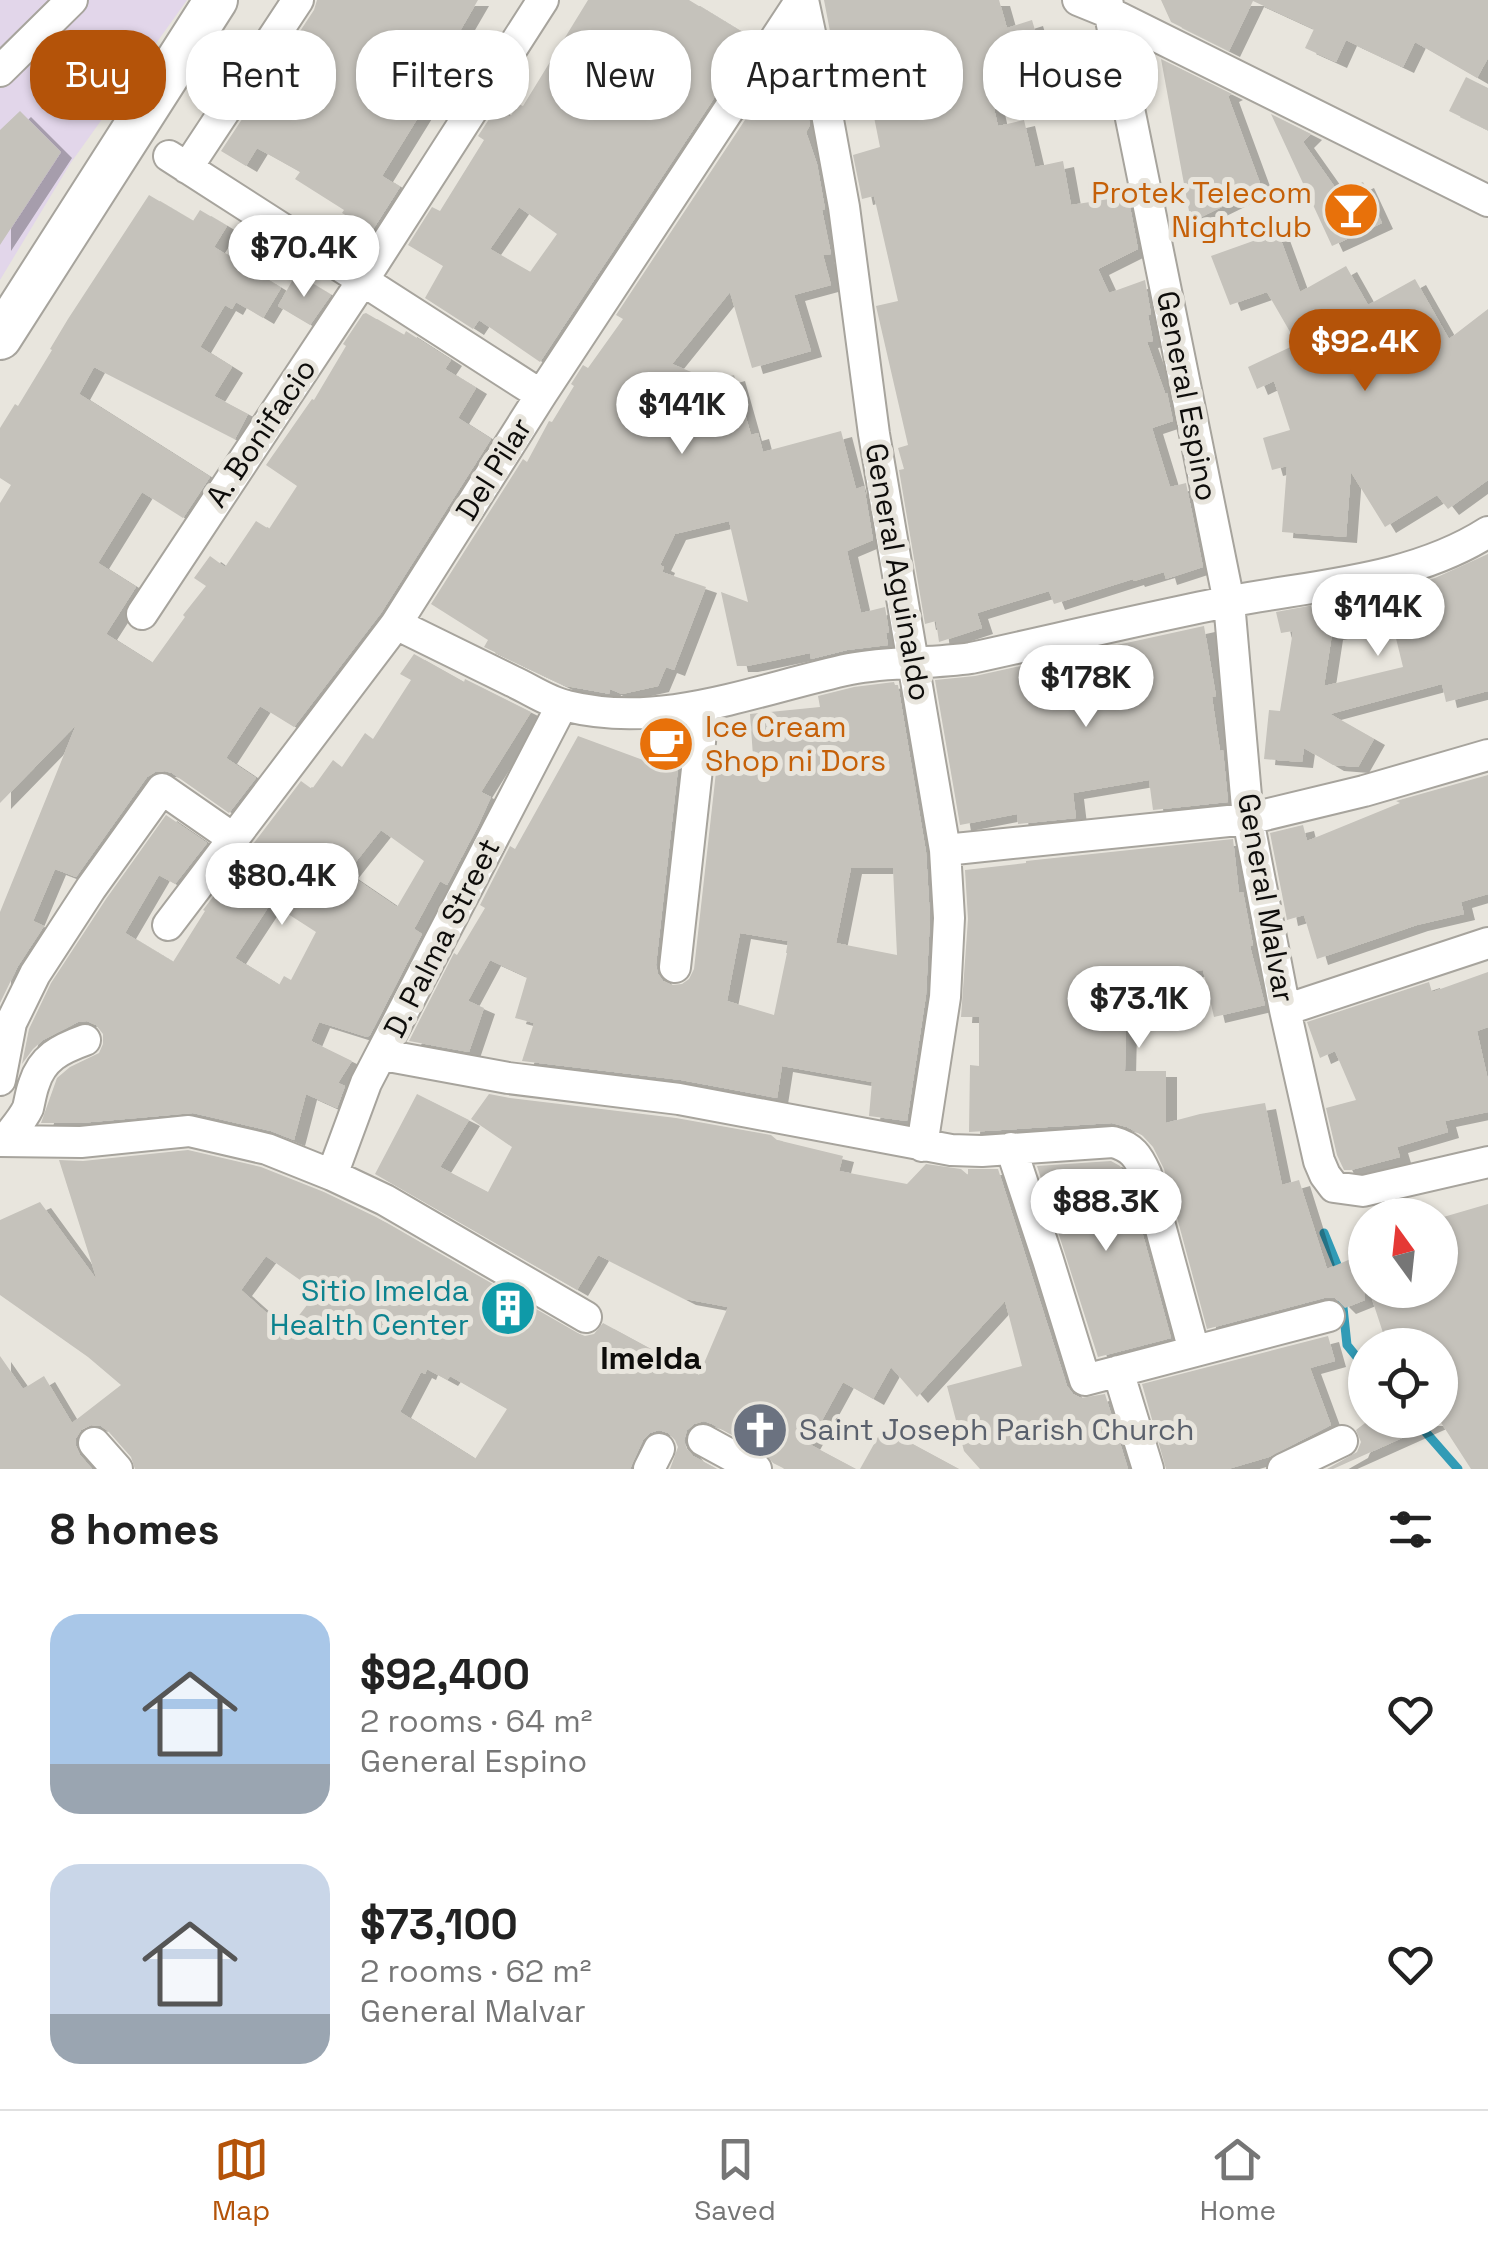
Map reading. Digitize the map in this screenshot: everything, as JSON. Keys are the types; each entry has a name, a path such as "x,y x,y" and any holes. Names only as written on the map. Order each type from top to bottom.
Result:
{"main road":[{"path":"0,338 216,0"}],"street":[{"path":"0,71 72,0"},
{"path":"298,0 178,162 541,394"},
{"name":"A. Bonifacio","path":"142,614 543,0"},
{"name":"Del Pilar","path":"168,926 396,624 541,394 802,0"},
{"name":"General Aguinaldo","path":"802,0 844,207 874,434 945,850 950,918 945,996 922,1146"},
{"path":"1078,0 1108,7 1488,201"},
{"name":"General Espino","path":"1108,7 1229,602"},
{"path":"396,624 562,705 640,715 704,706 885,663 971,658 1396,570 1444,554 1488,532"},
{"name":"General Malvar","path":"1229,602 1248,819 1285,1010 1325,1175 1334,1187 1363,1191 1488,1162"},
{"name":"D. Palma Street","path":"332,1174 362,1093 562,705"},
{"path":"675,967 704,706"},
{"path":"945,850 1248,819 1488,755"},
{"path":"0,1080 11,1023 35,974 162,789 234,839"},
{"path":"1285,1010 1488,943"},
{"path":"3,1141 27,1110 42,1064 50,1056 85,1040"},
{"path":"382,1054 508,1078 679,1100 950,1150 1113,1142 1128,1146 1139,1157 1146,1174 1194,1352"},
{"path":"3,1141 81,1142 189,1130 268,1149 385,1200 586,1317"},
{"path":"1011,1148 1085,1380 1329,1316"},
{"path":"1118,1371 1148,1469"},
{"path":"703,1440 756,1469"},
{"path":"1283,1469 1342,1441"},
{"path":"94,1443 117,1469"}],"shaded area":[{"path":"0,0 187,0 166,30 30,30 30,120 101,120 0,280"}],"building":[{"path":"317,0 478,0 461,30 356,30 356,120 417,120 382,176 400,187 372,231 295,179 300,172 257,148 246,166 221,151 241,120 336,120 336,30 301,30"},
{"path":"588,0 689,0 738,30 711,30 711,103 540,362 479,320 473,329 425,298 443,266 408,245 432,207 440,211 484,140 478,136 488,120 529,120 529,96 549,64 549,120 691,120 691,30 570,30","holes":["519,207 557,234 530,272 490,249"]},
{"path":"824,0 999,0 1007,28 1032,20 1035,30 983,30 983,120 997,120 998,126 1024,120 1035,167 1063,161 1071,205 1128,196 1138,249 1098,269 1109,293 1145,280 1153,341 1147,342 1167,393 1173,421 1152,428 1170,487 1186,483 1203,567 1166,579 1164,572 1133,579 1054,604 1049,591 977,613 982,628 939,642 936,621 925,624 899,470 904,469 898,448 908,445 876,306 898,301 874,196 862,199 853,155 880,147 875,120 963,120 963,30 830,30"},
{"path":"1161,0 1488,0 1488,58 1477,78 1415,42 1403,67 1346,40 1336,62 1305,48 1314,29 1253,1 1229,51 1171,22"},
{"path":"1161,59 1232,94 1228,96 1260,183 1248,194 1191,222"},
{"path":"1466,77 1488,88 1488,130 1449,111"},
{"path":"20,111 61,152 0,245 0,130"},
{"path":"1271,114 1311,134 1303,142 1339,193 1363,182 1382,223 1332,246"},
{"path":"745,120 809,120 806,132 817,164 831,254 823,255 831,285 794,295 811,351 752,368 730,292 672,364 713,381 734,375 751,435 758,433 763,452 841,431 856,489 864,486 873,540 847,551 861,613 885,607 888,645 811,659 810,653 737,666 721,592 748,602 729,521 675,534 660,565 664,567 662,572 706,587 674,670 666,667 658,686 622,694 610,689 609,694 566,686 484,647 488,640 431,604 523,459 527,462 583,365 588,368 623,319 616,315"},
{"path":"149,195 193,221 200,210 227,226 214,247 281,288 263,318 236,302 232,309 225,305 200,347 232,367 214,396 248,414 235,439 94,367 79,394 210,477 183,518 142,492 98,563 136,587 106,634 152,663 206,586 194,578 210,556 225,567 256,521 269,529 297,486 266,465 314,400 363,314 404,335 406,331 451,360 445,369 476,388 458,418 491,439 381,613 294,727 260,706 226,758 256,778 229,813 172,773 155,772 147,777 76,877 55,869 33,921 44,926 0,1003 0,912 76,725 0,803 0,503 11,485 0,478 0,428 15,404 18,406 68,319"},
{"path":"1278,232 1300,292 1346,266 1368,305 1415,279 1449,339 1488,309 1488,480 1448,509 1437,495 1385,527 1351,472 1346,537 1282,532 1287,466 1272,470 1263,438 1290,430 1274,381 1257,389 1248,367 1297,344 1267,292 1230,305 1211,256"},
{"path":"296,274 331,295 310,325 278,306"},
{"path":"1488,554 1488,691 1446,702 1442,684 1330,714 1374,739 1358,767 1333,765 1304,748 1302,762 1264,759 1269,710 1280,711 1293,631 1281,633 1276,612 1401,589","holes":["1392,622 1403,667 1324,686 1332,634"]},
{"path":"1204,626 1228,802 1153,810 1149,780 1073,793 1076,818 1018,824 1017,814 960,825 935,680 975,676"},
{"path":"414,654 531,712 481,792 491,797 478,826 447,885 440,881 414,929 422,934 370,1035 319,1022 311,1041 352,1061 338,1083 345,1086 337,1108 306,1094 294,1140 193,1113 41,1123 57,1078 99,1053 103,1034 96,1025 78,1022 43,1040 22,1064 29,1029 51,983 166,815 207,843 175,884 159,875 125,933 173,962 203,910 301,781 312,789 333,760 342,767 365,733 373,739 411,680 400,674","holes":["381,830 424,861 397,907 347,873","271,903 316,932 291,980 284,976 279,985 235,958"]},
{"path":"894,682 898,685 926,852 930,918 926,995 907,1121 869,1116 872,1082 782,1066 777,1098 681,1080 522,1061 534,1023 515,1018 527,977 490,960 468,1001 484,1008 469,1052 409,1041 454,953 457,955 485,908 480,905 510,846 515,849 578,736 643,760 644,732 682,733 656,965 663,981 682,984 694,969 716,772 754,770 750,714 820,707 818,696","holes":["851,868 893,868 897,955 836,943","740,933 788,941 774,1015 727,1001"]},
{"path":"1488,775 1488,894 1461,902 1464,914 1417,925 1317,959 1304,915 1287,920 1270,833 1303,825 1307,841 1400,803 1396,801"},
{"path":"1233,839 1239,893 1243,892 1253,945 1250,946 1265,1005 1214,1017 1203,970 1127,978 1125,1071 1166,1071 1166,1123 1265,1103 1282,1185 1299,1180 1327,1269 1348,1260 1348,1307 1335,1298 1324,1298 1207,1329 1164,1169 1142,1135 1112,1123 969,1132 970,1065 979,1066 979,1017 961,1017 968,919 965,870"},
{"path":"1488,972 1488,1027 1477,1031 1488,1080 1488,1112 1445,1121 1448,1132 1397,1147 1400,1157 1344,1170 1326,1108 1356,1100 1335,1051 1320,1058 1307,1022 1429,982 1432,992"},
{"path":"417,1094 469,1120 440,1167 488,1192 512,1147 471,1119 489,1094 676,1118 771,1135 777,1140 843,1156 839,1171 907,1184 926,1164 961,1169 968,1175 968,1169 998,1169 1067,1386 1081,1398 1105,1394 1128,1469 980,1469 964,1451 947,1386 1022,1366 1005,1301 917,1397 891,1367 873,1399 843,1382 809,1444 856,1469 785,1469 765,1453 704,1421 687,1430 684,1441 693,1456 717,1469 670,1469 678,1447 668,1433 659,1430 643,1440 630,1469 135,1469 131,1457 108,1431 91,1425 81,1430 76,1446 92,1469 0,1469 0,1356 23,1389 44,1376 72,1423 121,1385 0,1295 0,1220 40,1202 97,1280 59,1160 188,1150 261,1167 376,1217 577,1333 594,1334 603,1323 699,1375 728,1307 685,1299 598,1255 577,1290 375,1174","holes":["266,1256 317,1292 287,1331 241,1290","427,1369 447,1380 450,1376 507,1409 475,1459 400,1412 421,1372 425,1374"]},
{"path":"1111,1161 1120,1166 1128,1180 1171,1338 1098,1357 1037,1166"},
{"path":"1488,1204 1488,1469 1471,1469 1451,1438 1458,1438 1458,1328 1381,1328 1375,1308 1458,1308 1458,1213"},
{"path":"1328,1336 1335,1361 1310,1368 1331,1425 1269,1457 1228,1469 1166,1469 1142,1384"},
{"path":"883,1428 959,1469 860,1469"},
{"path":"1359,1438 1402,1438 1327,1469 1357,1452"}],"waterway":[{"path":"1324,1233 1340,1272"},
{"path":"1342,1298 1348,1346"},
{"path":"1431,1438 1458,1469"}],"place":[{"name":"Protek Telecom Nightclub","path":"1351,210"},
{"name":"Ice Cream Shop ni Dors","path":"666,744"},
{"name":"Sitio Imelda Health Center","path":"508,1308"},
{"name":"Saint Joseph Parish Church","path":"760,1430"}],"district":[{"name":"Imelda","path":"651,1358"}]}
